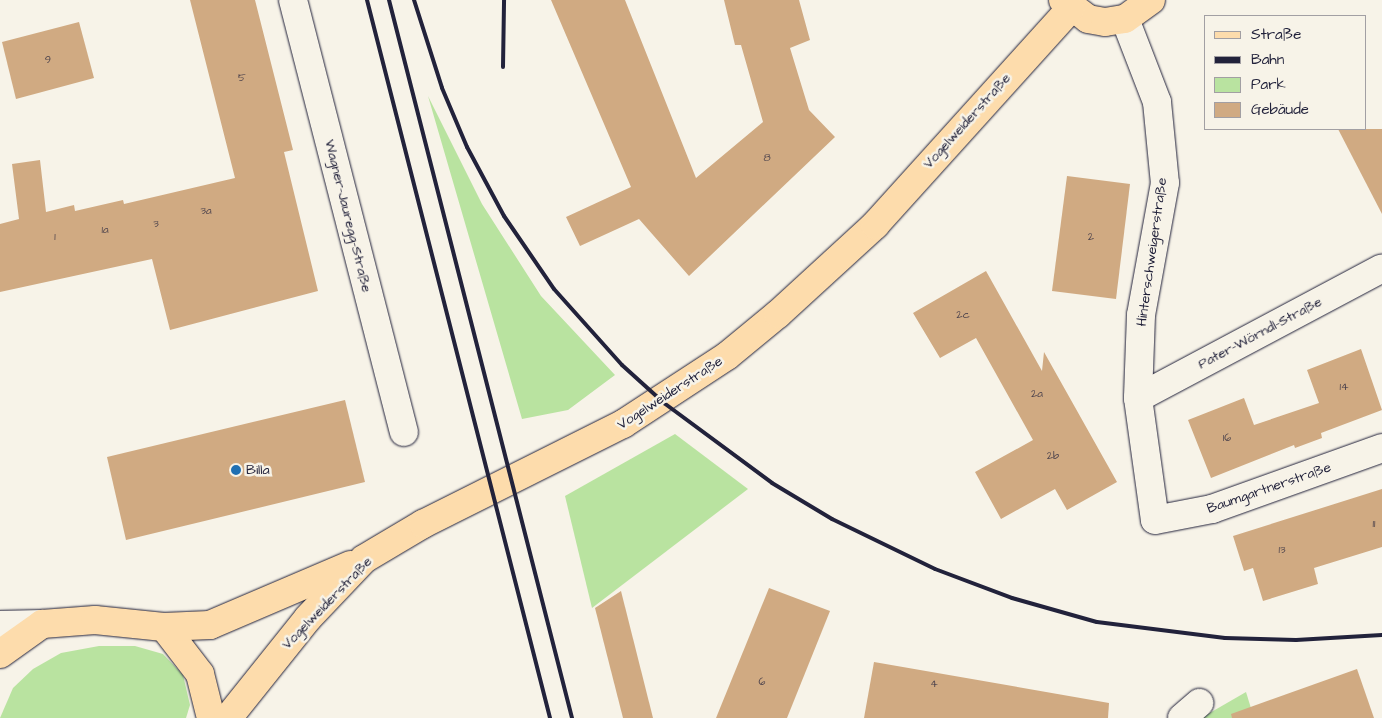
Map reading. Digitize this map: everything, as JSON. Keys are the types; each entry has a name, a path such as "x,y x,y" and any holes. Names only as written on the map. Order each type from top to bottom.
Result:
{"main road":[{"path":"1067,4 1088,19 1124,20 1151,0"},
{"name":"Vogelweiderstraße","path":"228,718 308,618 364,559 423,524 623,424 727,356 875,225 1067,4"},
{"path":"0,654 42,624 95,620 164,627 210,625 230,619 364,559"},
{"path":"164,627 200,674 211,718"}],"street":[{"name":"Wagner-Jauregg-Straße","path":"293,0 404,432"},
{"name":"Hinterschweigerstraße","path":"1124,20 1157,102 1165,183 1141,315 1138,398 1155,520"},
{"name":"Pater-Wörndl-Straße","path":"1138,398 1382,268"},
{"name":"Baumgartnerstraße","path":"1155,520 1212,509 1382,448"},
{"path":"0,624 42,624"}],"green space":[{"path":"428,96 482,204 541,296 615,375 568,410 522,419"},
{"path":"675,434 748,489 592,608 565,496"},
{"path":"99,646 135,646 163,654 183,675 190,705 186,718 0,718 13,688 33,669 61,653"},
{"path":"1246,692 1254,718 1201,718"}],"building":[{"path":"190,0 255,0 293,150 284,152 318,291 170,330 152,259 0,292 0,224 19,219 12,164 40,160 46,212 74,205 75,211 123,200 124,204 235,178"},
{"path":"551,0 625,0 696,178 763,122 741,45 735,45 724,0 799,0 810,40 790,48 809,110 835,137 689,276 639,219 580,246 566,217 631,187"},
{"path":"79,22 94,78 16,99 2,42"},
{"path":"1382,129 1382,214 1339,130"},
{"path":"1067,176 1130,184 1116,299 1052,291"},
{"path":"986,271 1042,371 1044,352 1117,482 1067,510 1055,489 1001,519 975,472 1033,440 976,338 940,358 913,313"},
{"path":"1361,349 1382,410 1321,433 1322,438 1295,448 1294,445 1211,478 1188,420 1244,398 1254,425 1319,403 1307,370"},
{"name":"Billa","path":"345,400 365,482 126,540 107,457"},
{"path":"1382,489 1382,547 1314,568 1318,584 1263,601 1253,568 1244,571 1233,536"},
{"path":"769,588 830,611 787,718 716,718"},
{"path":"621,591 653,718 623,718 595,608"},
{"path":"874,662 1109,703 1108,718 864,718"},
{"path":"1357,669 1374,718 1232,718 1231,714"}],"railway":[{"path":"367,0 550,718"},
{"path":"389,0 572,718"},
{"path":"414,0 442,88 467,147 504,216 554,289 622,365 664,403 772,483 832,519 935,569 1012,598 1097,622 1225,638 1296,640 1382,635"},
{"path":"503,67 504,0"}],"place":[{"name":"Billa","path":"236,470"}]}
